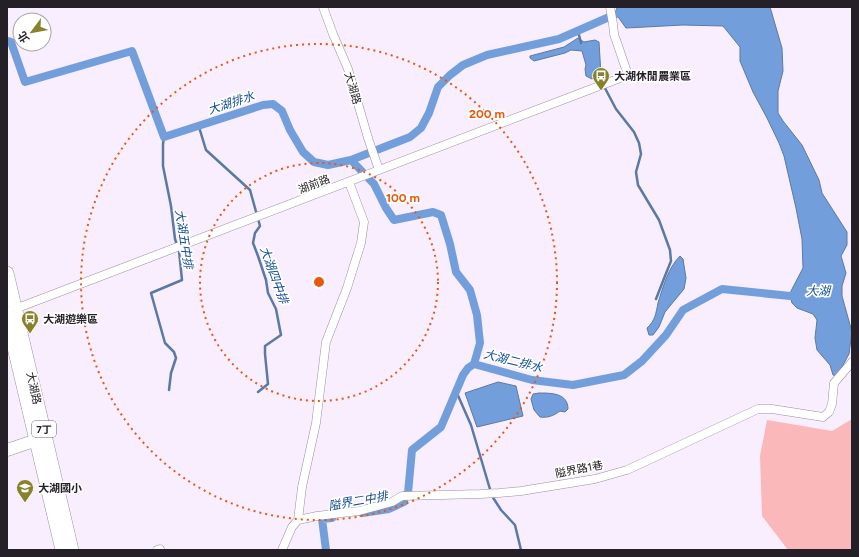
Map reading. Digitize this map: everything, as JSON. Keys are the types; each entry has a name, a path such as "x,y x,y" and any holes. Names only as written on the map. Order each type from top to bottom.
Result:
{"main road":[{"name":"大湖路","path":"7,273 10,313 41,439 72,550"},
{"name":"大湖路","path":"41,439 62,550"}],"street":[{"name":"大湖路","path":"323,7 348,69 379,170"},
{"name":"湖前路","path":"10,313 628,75 614,34 610,7"},
{"path":"282,550 292,527 298,520 302,487 316,423 326,342 347,288 361,243 364,222 349,182"},
{"name":"隘界路1巷","path":"298,520 359,511 392,502 402,496 480,494 521,491 595,479 626,470 758,409 772,409 823,417 829,412 832,404 834,383 852,362"},
{"path":"7,450 41,439"}],"shaded area":[{"path":"852,419 852,550 788,550 762,516 760,456 767,420 832,431"}],"water":[{"name":"大湖","path":"617,7 770,7 782,48 783,71 778,91 778,113 802,145 819,180 822,193 847,232 847,245 841,256 846,273 842,286 842,296 852,332 849,354 837,376 833,375 830,365 817,350 815,338 817,320 813,314 797,308 792,303 790,296 791,291 803,268 802,239 796,208 784,156 767,118 753,92 740,61 740,47 723,26 683,25 626,28 616,14"},
{"path":"578,38 584,42 595,40 599,42 601,75 592,79 586,76 586,65 582,51 571,50 534,61 530,58 530,56 564,47"},
{"path":"680,256 683,259 686,278 684,289 665,312 659,327 653,335 649,335 647,328 655,317 666,278 672,266"},
{"path":"498,382 516,386 523,416 477,427 465,393"},
{"path":"549,393 562,397 567,404 568,409 565,412 560,411 550,416 540,417 534,410 531,399 533,394"}],"waterway":[{"name":"大湖排水","path":"7,41 11,42 25,82 132,51 164,137 263,105 273,104 282,111 290,130 303,152 314,162 328,165 351,160 410,137 421,128 429,113 438,87 463,65 487,55 559,39 616,14"},
{"path":"578,31 581,43"},
{"path":"597,73 616,109 634,132 639,143 641,154 636,172 638,185 659,220 670,250 671,261 656,299"},
{"name":"大湖四中排","path":"199,127 206,150 250,190 260,226 255,233 253,243 266,280 268,293 276,309 281,335 265,346 268,384 258,392"},
{"name":"大湖五中排","path":"164,137 163,166 171,206 175,239 179,251 182,280 151,293 165,343 174,352 176,358 171,373 169,390"},
{"name":"大湖二排水","path":"351,160 374,184 394,220 433,212 441,215 450,244 456,272 470,290 477,315 480,343 474,364"},
{"name":"大湖二排水","path":"474,364 532,380 573,385 624,375 642,361 666,335 683,310 722,289 790,296"},
{"name":"隘界二中排","path":"408,493 412,450 441,427 463,375 468,368 474,364"},
{"path":"456,391 471,425 492,496 501,510 515,525 521,550"},
{"name":"隘界二中排","path":"362,513 389,509 404,502"},
{"name":"隘界二中排","path":"326,550 322,519 332,518"}],"place":[{"name":"大湖休閒農業區","path":"601,91"},
{"name":"大湖遊樂區","path":"30,334"},
{"name":"大湖國小","path":"25,503"}]}
